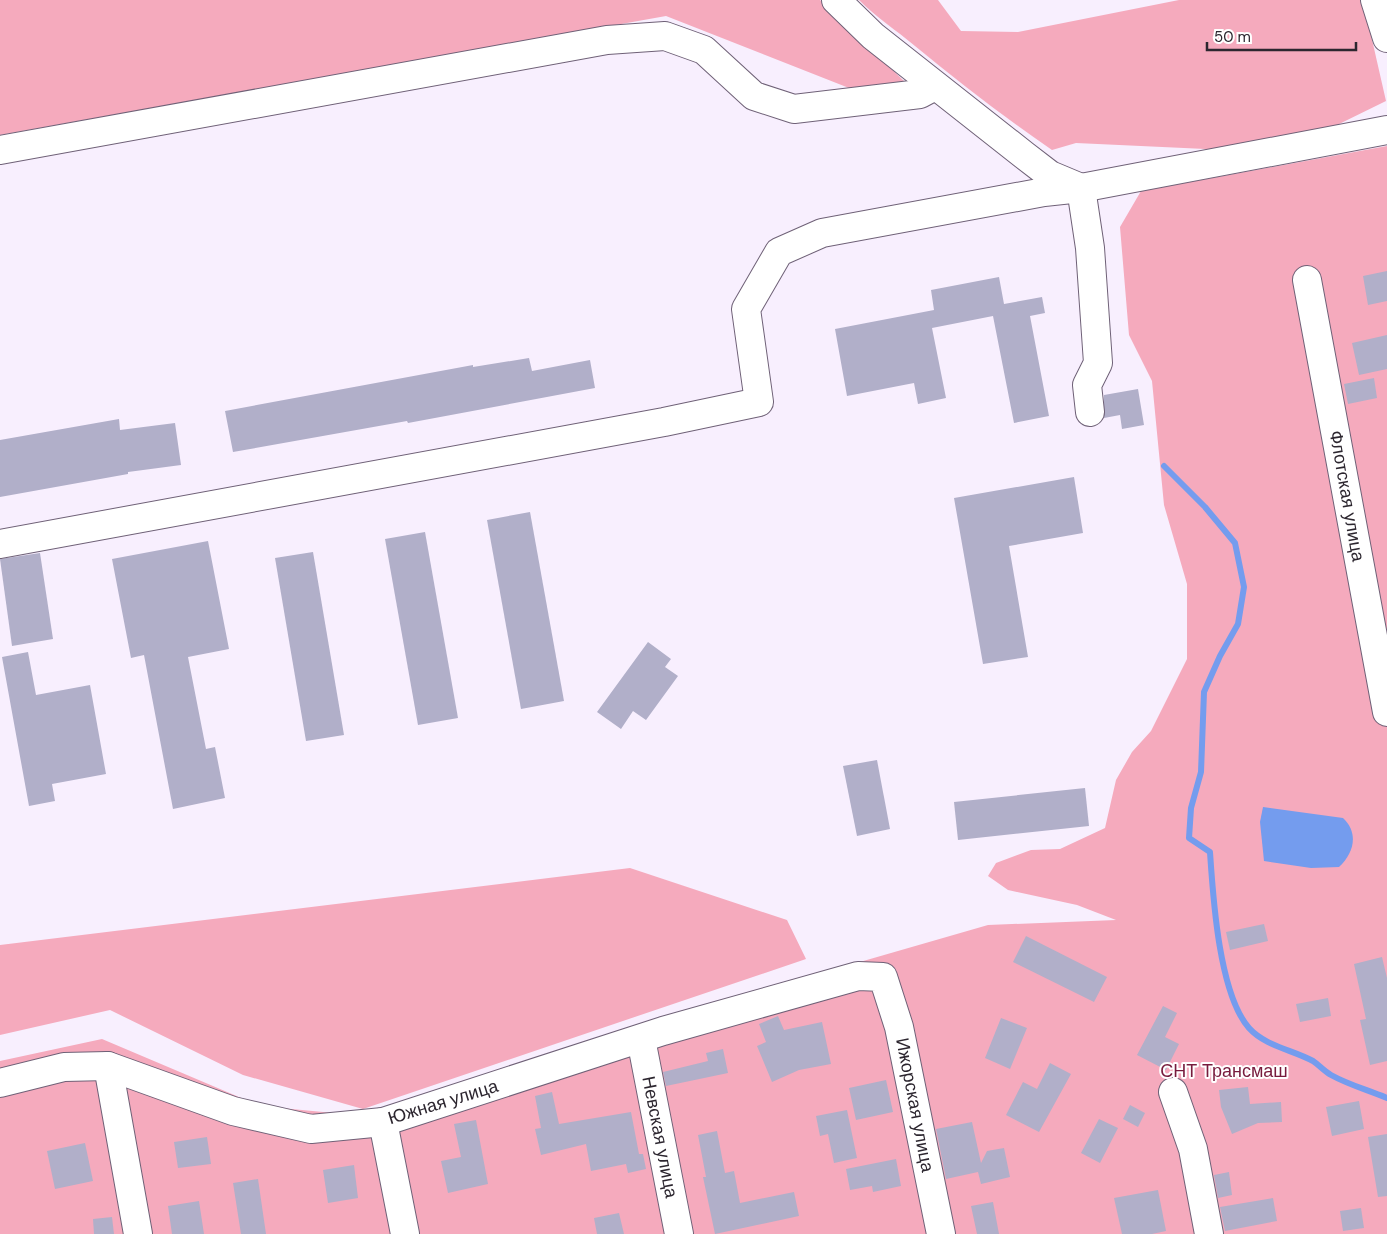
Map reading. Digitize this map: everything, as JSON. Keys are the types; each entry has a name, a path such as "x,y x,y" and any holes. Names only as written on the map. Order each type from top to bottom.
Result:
{"street":[{"path":"836,0 872,36 1050,175 1081,188"},
{"path":"1376,0 1387,38"},
{"path":"0,150 607,40 646,37 665,36 704,50 754,96 794,109 920,94 936,86"},
{"path":"0,544 664,422 758,402 746,309 780,252 822,233 1044,192 1081,188 1387,130"},
{"path":"1081,188 1090,248 1098,363 1088,385 1090,412"},
{"name":"Флотская улица","path":"1307,280 1387,712"},
{"name":"Южная улица","path":"0,1083 64,1067 108,1066 233,1111 311,1129 383,1122 642,1040 663,1031 858,976 883,978"},
{"name":"Ижорская улица","path":"883,978 899,1027 941,1234"},
{"name":"Невская улица","path":"642,1040 679,1234"},
{"path":"108,1066 138,1234"},
{"path":"1173,1092 1194,1149 1209,1234"},
{"path":"383,1122 405,1234"}],"green space":[{"path":"0,0 820,0 905,82 849,88 666,16 0,135"},
{"path":"859,0 938,0 961,31 1018,32 1179,0 1363,0 1386,101 1333,127 1227,150 1076,143 1052,150 965,86"},
{"name":"СНТ Трансмаш","path":"1387,146 1387,1234 0,1234 0,1061 102,1039 260,1106 344,1114 389,1108 645,1024 988,925 1116,920 1077,905 1008,890 988,876 996,863 1031,850 1060,849 1105,828 1116,780 1132,752 1151,731 1187,659 1187,584 1164,505 1152,381 1129,335 1120,227 1141,191"},
{"path":"630,868 787,920 806,959 363,1109 243,1075 110,1010 0,1035 0,945"}],"water":[{"path":"1263,807 1343,818 1353,836 1353,843 1348,856 1339,867 1311,868 1264,861 1260,822"}],"building":[{"path":"1387,271 1387,301 1368,305 1363,276"},
{"path":"999,277 1004,304 1042,297 1045,313 1030,316 1049,416 1014,423 993,316 932,328 946,398 918,404 914,383 847,396 835,329 934,310 931,290"},
{"path":"1387,335 1387,369 1359,375 1352,343"},
{"path":"529,358 532,371 590,360 595,388 408,423 407,421 233,452 225,411 473,365 473,367"},
{"path":"1374,378 1377,398 1348,404 1344,384"},
{"path":"1138,389 1144,425 1122,429 1120,415 1104,418 1104,395"},
{"path":"119,419 120,430 175,423 181,465 128,472 128,474 0,497 0,440"},
{"path":"1074,477 1083,533 1009,546 1028,657 983,664 954,498"},
{"path":"530,512 564,701 521,709 487,520"},
{"path":"425,532 458,718 418,725 385,539"},
{"path":"208,541 229,649 188,657 206,749 215,747 225,798 173,809 144,655 131,658 112,559"},
{"path":"313,552 344,735 306,741 275,558"},
{"path":"40,553 53,639 12,646 0,559"},
{"path":"648,642 671,659 665,667 678,676 646,720 633,711 621,729 597,712"},
{"path":"28,652 36,695 90,685 106,774 52,784 55,801 29,806 2,657"},
{"path":"877,760 890,829 857,836 843,766"},
{"path":"1085,788 1089,826 958,840 954,802"},
{"path":"1264,924 1268,941 1230,950 1226,932"},
{"path":"1026,936 1107,977 1094,1002 1013,962"},
{"path":"1382,957 1387,978 1387,1061 1370,1065 1360,1020 1366,1019 1354,964"},
{"path":"1328,998 1331,1016 1300,1022 1296,1004"},
{"path":"1163,1006 1177,1013 1165,1037 1179,1044 1166,1070 1137,1055"},
{"path":"778,1016 784,1030 822,1022 831,1064 799,1070 772,1082 757,1046 766,1042 759,1024"},
{"path":"1001,1018 1027,1028 1010,1069 985,1058"},
{"path":"723,1049 728,1073 666,1086 663,1072 708,1061 706,1053"},
{"path":"1050,1063 1071,1074 1039,1132 1006,1115 1023,1082 1037,1089"},
{"path":"886,1080 893,1112 856,1120 849,1088"},
{"path":"1248,1087 1250,1104 1281,1102 1282,1122 1258,1123 1232,1134 1221,1107 1219,1090"},
{"path":"552,1092 559,1124 631,1112 639,1154 643,1154 646,1169 628,1173 626,1164 591,1171 586,1144 541,1155 535,1129 541,1128 535,1096"},
{"path":"1359,1101 1364,1129 1332,1136 1326,1107"},
{"path":"1130,1105 1145,1113 1138,1127 1123,1119"},
{"path":"847,1110 857,1158 834,1163 828,1134 820,1136 816,1116"},
{"path":"1099,1119 1118,1128 1100,1163 1081,1153"},
{"path":"476,1120 488,1184 448,1193 441,1161 461,1157 454,1124"},
{"path":"972,1122 981,1163 987,1151 1004,1148 1010,1177 981,1184 978,1172 946,1179 936,1129"},
{"path":"717,1131 725,1173 734,1171 740,1203 794,1192 799,1216 715,1234 703,1177 706,1177 698,1135"},
{"path":"1387,1134 1387,1196 1378,1197 1368,1137"},
{"path":"207,1137 211,1164 178,1168 174,1142"},
{"path":"85,1143 93,1181 55,1189 47,1151"},
{"path":"896,1159 901,1186 873,1192 872,1186 850,1190 846,1169"},
{"path":"354,1165 358,1198 328,1203 323,1170"},
{"path":"1229,1172 1232,1195 1218,1198 1214,1175"},
{"path":"258,1179 266,1234 241,1234 233,1183"},
{"path":"1158,1190 1166,1231 1152,1234 1122,1234 1114,1198"},
{"path":"1273,1198 1277,1221 1225,1231 1220,1207"},
{"path":"199,1201 204,1234 172,1234 168,1206"},
{"path":"993,1202 999,1234 977,1234 971,1206"},
{"path":"1361,1208 1364,1228 1343,1231 1340,1211"},
{"path":"619,1213 624,1234 597,1234 594,1218"},
{"path":"112,1217 114,1234 94,1234 93,1219"}],"waterway":[{"path":"1164,466 1205,507 1235,543 1244,587 1238,624 1220,656 1204,692 1201,772 1191,808 1189,838 1210,852 1219,944 1231,992 1239,1013 1249,1028 1263,1039 1313,1061 1338,1079 1387,1098"}]}
